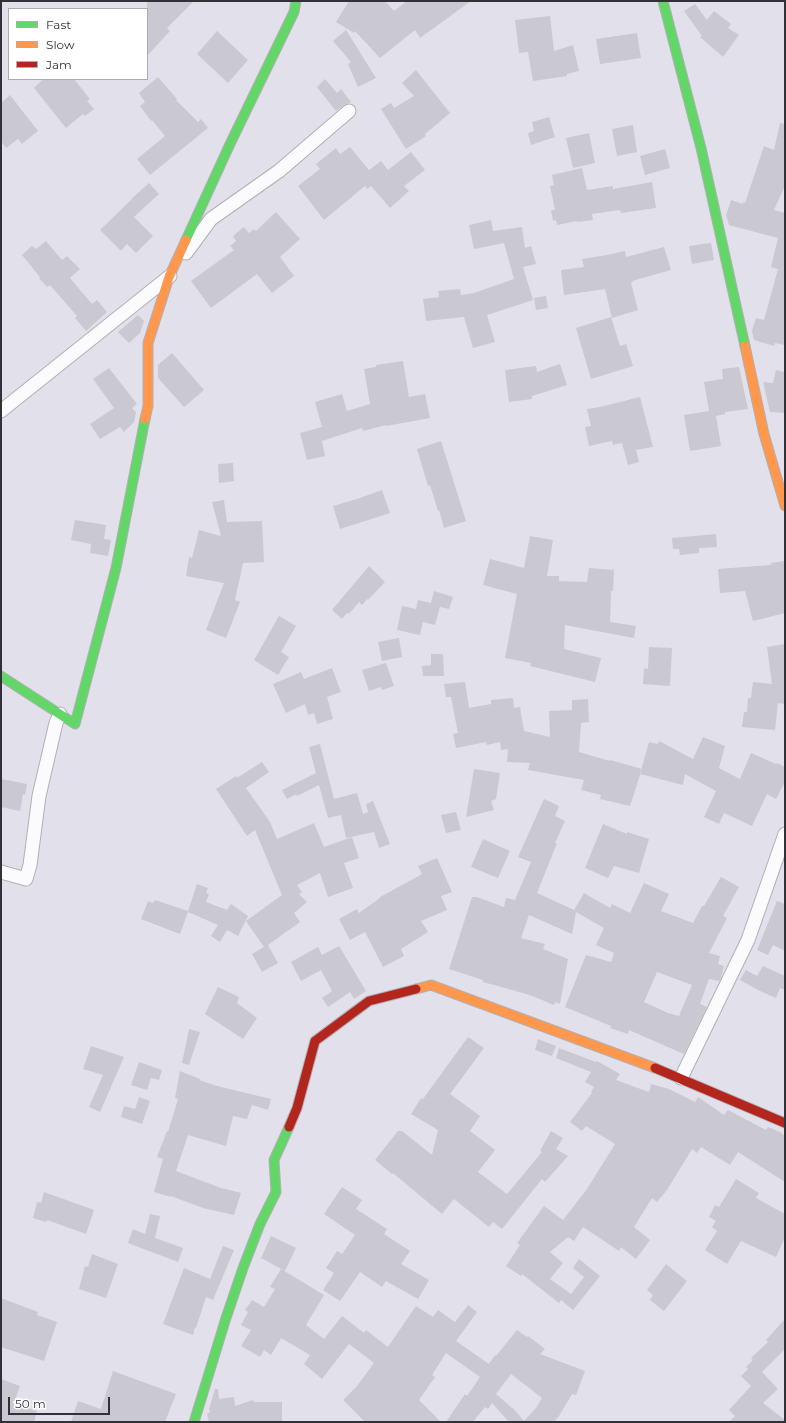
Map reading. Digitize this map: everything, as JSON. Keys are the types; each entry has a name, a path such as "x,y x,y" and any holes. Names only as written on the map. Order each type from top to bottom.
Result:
{"street":[{"path":"1,676 75,724 116,568 148,406 148,342 169,277 294,12 296,1"},
{"path":"663,1 701,148 764,434 785,506"},
{"path":"1,411 169,277 211,219 279,171 350,111"},
{"path":"1,872 26,879 30,865 39,796 56,723 60,714"},
{"path":"681,1078 748,940 785,834"},
{"path":"194,1422 243,1268 260,1224 276,1192 274,1160 297,1108 315,1041 369,1001 431,984 681,1078 785,1123"}],"building":[{"path":"147,1 194,1 167,28 170,31 148,55"},
{"path":"349,1 385,1 394,11 407,1 471,1 420,38 415,30 380,58 355,31 354,33 336,22"},
{"path":"695,4 707,20 714,11 731,24 728,28 739,35 723,57 700,37 702,36 684,11"},
{"path":"550,16 554,51 573,45 579,71 567,74 567,76 533,81 528,52 519,53 515,20"},
{"path":"346,30 376,78 358,87 348,64 351,62 333,41"},
{"path":"217,31 248,60 228,83 197,54"},
{"path":"637,33 641,58 600,64 596,39"},
{"path":"416,70 450,113 425,134 426,136 406,149 381,109 391,103 394,108 414,96 402,83"},
{"path":"158,77 177,99 176,100 198,122 201,119 208,128 150,175 137,159 165,136 140,106 145,102 139,93"},
{"path":"325,79 337,93 341,89 351,102 336,111 317,87"},
{"path":"42,80 75,80 90,99 87,101 94,109 85,116 83,114 66,128 34,88"},
{"path":"10,95 38,131 22,144 18,139 6,148 1,141 1,103"},
{"path":"549,117 555,137 531,145 528,133 534,131 532,122"},
{"path":"780,123 785,124 785,186 774,210 785,213 785,345 775,343 774,346 754,340 752,331 756,318 764,320 778,269 771,267 778,238 729,225 726,215 731,200 743,204 743,202 745,203 764,146 774,150"},
{"path":"633,125 637,152 617,156 612,129"},
{"path":"589,133 595,163 573,168 566,138"},
{"path":"350,147 369,170 381,161 388,170 411,152 425,170 404,186 409,191 390,208 371,186 367,189 365,186 324,220 298,186 320,169 316,164 336,148 340,154"},
{"path":"665,149 670,168 645,175 640,156"},
{"path":"582,168 587,190 613,186 613,189 652,182 656,208 621,213 620,210 592,214 593,220 577,221 557,225 556,220 553,221 551,210 555,210 550,186 554,185 552,175"},
{"path":"149,183 159,194 134,217 153,236 136,253 127,244 121,251 100,230"},
{"path":"276,212 300,239 280,257 294,276 272,293 257,274 211,308 191,281 234,250 230,246 236,241 233,236 244,227 249,233 254,229 256,231"},
{"path":"491,220 493,231 522,227 525,248 531,246 536,264 523,267 533,300 487,315 495,342 473,348 464,317 426,321 423,299 439,297 438,291 460,289 461,295 474,293 514,279 504,243 474,249 469,225"},
{"path":"46,241 62,260 67,256 80,269 70,278 92,304 97,300 107,312 86,331 75,318 77,316 50,285 47,287 22,255 32,246 36,249"},
{"path":"711,243 714,260 692,264 689,246"},
{"path":"664,247 671,270 632,281 633,282 631,283 638,310 612,318 605,289 564,295 561,270 584,267 582,259 625,251 626,257"},
{"path":"546,296 548,308 536,310 534,298"},
{"path":"138,315 144,321 140,333 129,343 118,332"},
{"path":"611,317 620,346 626,344 633,366 591,379 576,328"},
{"path":"172,353 204,390 184,407 158,378 158,365"},
{"path":"403,361 409,397 425,394 430,418 386,425 363,431 362,428 322,441 325,456 307,460 300,433 322,427 315,402 342,394 347,411 370,404 364,369 376,367 376,365"},
{"path":"560,364 567,385 532,396 532,399 509,402 505,370 536,366 537,372"},
{"path":"739,367 748,409 725,412 725,414 716,416 721,446 690,451 684,415 709,411 704,382 723,379 722,369"},
{"path":"109,368 137,404 132,408 136,412 134,422 124,432 120,427 100,439 90,424 114,408 93,379"},
{"path":"776,370 785,372 785,413 770,412 763,382 773,383"},
{"path":"640,397 653,447 636,450 639,462 628,465 622,443 613,445 612,441 589,446 585,427 591,426 587,409"},
{"path":"441,441 466,521 444,528 430,485 428,486 417,449"},
{"path":"233,463 234,481 219,483 218,464"},
{"path":"382,490 390,513 340,529 333,506"},
{"path":"224,500 227,522 262,521 264,562 243,563 235,600 240,602 226,638 206,630 224,583 186,576 189,557 192,558 199,530 221,536 212,502"},
{"path":"75,520 106,525 104,539 111,540 108,556 90,553 91,544 71,540"},
{"path":"716,534 717,547 699,548 699,553 680,555 679,549 673,549 672,538"},
{"path":"530,536 553,540 547,576 559,576 559,581 587,582 589,568 614,570 613,591 611,591 610,622 636,626 634,638 565,625 564,649 601,658 595,682 530,666 531,663 505,658 517,594 483,585 490,559 524,568"},
{"path":"785,561 785,613 753,621 745,591 720,593 718,569 771,565 771,563"},
{"path":"369,566 385,582 368,600 367,599 362,605 359,602 349,614 347,613 342,619 332,610"},
{"path":"434,591 453,597 449,609 440,607 435,625 423,622 420,635 397,630 402,606 416,609 418,600 431,603"},
{"path":"279,616 296,626 281,652 289,657 278,675 254,660"},
{"path":"399,638 402,657 382,661 378,642"},
{"path":"785,644 785,704 778,703 775,730 742,727 744,712 747,712 748,698 751,698 753,682 772,684 767,647"},
{"path":"649,647 672,648 670,686 643,684 644,668 648,669"},
{"path":"431,654 443,654 444,676 423,676 422,666 431,665"},
{"path":"386,663 394,686 382,690 381,687 369,691 362,670"},
{"path":"332,668 341,692 327,697 333,719 317,724 314,713 308,715 305,704 286,713 273,684 301,672 304,679"},
{"path":"465,682 469,708 491,704 491,700 513,698 514,708 520,707 524,731 550,737 549,711 572,710 572,700 588,699 589,722 581,723 579,752 642,769 630,806 600,799 601,795 581,790 584,780 528,770 530,763 507,762 508,749 501,750 500,742 487,745 486,742 456,748 453,734 458,733 451,697 446,697 444,684"},
{"path":"703,737 725,746 719,768 740,779 751,753 785,767 785,782 776,799 767,794 752,826 724,813 719,824 704,817 716,791 685,774 683,785 640,774 649,742 658,744 659,741 693,759"},
{"path":"320,744 334,799 357,793 363,814 368,812 366,804 373,801 390,844 379,848 374,832 346,838 341,815 328,818 319,785 297,796 296,794 287,799 282,790 316,773 309,747"},
{"path":"262,762 269,772 246,788 270,822 277,839 314,823 324,847 352,837 359,858 344,863 353,888 328,897 320,873 297,885 302,892 299,894 307,902 294,913 300,922 268,945 278,963 262,972 252,954 264,947 246,921 282,895 255,830 247,836 216,789"},
{"path":"474,769 500,773 496,799 491,801 494,810 466,817"},
{"path":"1,779 27,784 25,795 23,794 20,811 1,807"},
{"path":"544,799 559,806 555,816 565,821 555,843 557,843 537,893 574,910 584,893 610,908 612,904 630,913 644,883 669,894 661,911 693,923 721,877 739,887 723,916 727,918 709,953 720,956 718,964 724,966 721,978 719,981 709,979 700,1004 707,1007 684,1054 629,1030 628,1034 610,1028 611,1026 565,1007 586,955 611,962 614,953 596,945 604,928 576,912 572,934 529,915 521,938 545,944 543,949 568,959 560,1004 555,1002 554,1005 530,995 483,982 483,980 449,969 472,897 477,897 504,907 506,898 515,900 531,862 518,857","holes":["657,972 692,985 679,1016 668,1013 644,1002"]},
{"path":"456,812 461,830 446,833 441,815"},
{"path":"603,824 627,834 627,832 649,839 639,873 614,866 608,878 585,868"},
{"path":"483,839 510,851 498,878 471,867"},
{"path":"437,858 452,892 441,896 447,910 421,921 428,932 401,949 404,956 383,967 365,932 350,940 339,919 357,909 359,913 380,897 422,874 418,866"},
{"path":"197,884 208,888 206,893 209,894 206,902 227,910 231,904 248,916 238,936 227,930 220,942 211,936 218,925 188,912 180,934 141,919 148,901 153,903 155,900 188,911"},
{"path":"777,901 785,904 785,951 773,945 768,955 757,950"},
{"path":"339,946 366,991 354,999 350,992 328,1007 322,998 332,991 321,970 301,981 291,962 318,947 322,955"},
{"path":"763,966 785,976 785,990 780,988 776,998 740,980 746,970 757,976"},
{"path":"218,987 239,997 237,1003 257,1018 243,1039 205,1014"},
{"path":"189,1029 200,1032 189,1065 182,1063"},
{"path":"468,1037 484,1048 450,1094 480,1116 470,1131 495,1150 478,1172 507,1194 542,1152 540,1151 551,1131 563,1138 556,1149 568,1156 545,1182 542,1179 502,1229 493,1222 489,1227 454,1199 442,1214 375,1160 398,1131 402,1131 432,1155 438,1130 411,1114 421,1098 423,1099"},
{"path":"538,1039 556,1046 552,1056 535,1050"},
{"path":"91,1046 124,1057 100,1112 89,1107 103,1075 83,1069"},
{"path":"559,1048 596,1062 597,1061 620,1074 616,1080 649,1092 651,1084 669,1089 695,1102 698,1097 724,1115 728,1110 766,1130 768,1127 780,1132 785,1136 785,1182 738,1152 730,1165 701,1147 697,1153 692,1149 667,1190 657,1202 652,1198 634,1227 650,1240 636,1259 621,1247 619,1251 583,1227 574,1241 568,1237 550,1252 563,1263 550,1279 571,1294 584,1277 573,1268 579,1259 600,1276 573,1310 561,1300 559,1303 522,1274 521,1276 506,1266 520,1245 517,1243 544,1206 563,1220 587,1189 615,1144 586,1126 582,1131 570,1122 592,1093 591,1092 594,1087 585,1082 591,1072 556,1058"},
{"path":"139,1062 162,1070 159,1080 151,1078 147,1090 131,1085"},
{"path":"180,1071 200,1079 199,1080 217,1086 271,1099 268,1110 252,1105 247,1119 233,1116 226,1146 188,1135 176,1171 221,1188 241,1193 234,1215 203,1208 171,1196 154,1192 163,1159 157,1157 167,1131 168,1132 178,1099 175,1098"},
{"path":"139,1097 150,1101 142,1124 121,1117 124,1106 135,1109"},
{"path":"736,1179 759,1193 756,1198 785,1214 785,1237 776,1257 741,1241 727,1264 705,1250 717,1231 712,1227 716,1221 709,1217 715,1205 719,1207"},
{"path":"342,1187 362,1200 356,1209 387,1229 384,1234 410,1251 401,1264 429,1280 418,1299 386,1281 382,1287 360,1272 340,1301 323,1290 334,1273 326,1268 337,1251 342,1254 355,1235 324,1214"},
{"path":"44,1192 94,1210 86,1234 47,1220 46,1222 33,1218 37,1202 41,1203"},
{"path":"150,1214 160,1216 155,1238 183,1248 178,1262 128,1243 133,1229 145,1234"},
{"path":"271,1236 296,1248 285,1271 261,1258"},
{"path":"223,1246 234,1250 213,1300 206,1297 193,1335 163,1324 184,1268 210,1279"},
{"path":"92,1254 118,1264 106,1298 79,1289 85,1266 88,1267"},
{"path":"666,1264 687,1281 664,1311 650,1300 653,1295 647,1290"},
{"path":"281,1269 324,1295 306,1325 324,1339 342,1316 364,1333 366,1330 388,1347 416,1306 433,1317 438,1310 455,1322 468,1305 477,1312 456,1341 489,1364 517,1330 527,1337 528,1336 545,1349 540,1354 585,1371 576,1395 572,1394 554,1422 509,1422 492,1403 488,1409 485,1407 473,1422 446,1422 465,1394 467,1396 480,1377 446,1353 432,1375 435,1377 419,1400 441,1422 365,1422 343,1400 357,1386 374,1363 349,1344 322,1379 304,1364 310,1355 281,1338 271,1355 264,1350 260,1357 241,1346 251,1330 241,1325 248,1312 245,1310 252,1300 264,1307 275,1289 270,1287","holes":["511,1374 542,1398 536,1408 524,1421 512,1407 496,1394"]},
{"path":"1,1298 38,1312 37,1315 57,1322 44,1361 1,1347"},
{"path":"785,1319 785,1349 762,1372 778,1389 763,1403 785,1420 785,1422 729,1422 735,1416 729,1410 751,1386 741,1376 748,1369 746,1367 753,1360 751,1358 768,1342 766,1340"},
{"path":"113,1371 176,1394 165,1422 71,1422 78,1401 101,1409"},
{"path":"1,1379 20,1386 14,1403 37,1411 34,1422 1,1422"},
{"path":"215,1389 218,1389 219,1399 234,1397 235,1406 253,1400 254,1402 282,1402 282,1422 209,1422 207,1414 210,1412 209,1409"}],"traffic: fast":[{"path":"186,240 230,144 294,12 296,1"},
{"path":"663,1 701,148 745,346"},
{"path":"1,676 75,724 116,568 145,419"},
{"path":"194,1422 243,1268 260,1224 276,1192 274,1160 289,1127"}],"traffic: slow":[{"path":"145,419 148,406 148,343 169,277 186,240"},
{"path":"745,346 764,434 785,506"},
{"path":"416,989 431,985 655,1068"}],"traffic: jam":[{"path":"289,1127 297,1108 315,1041 369,1001 416,989"},
{"path":"655,1068 785,1123"}]}
